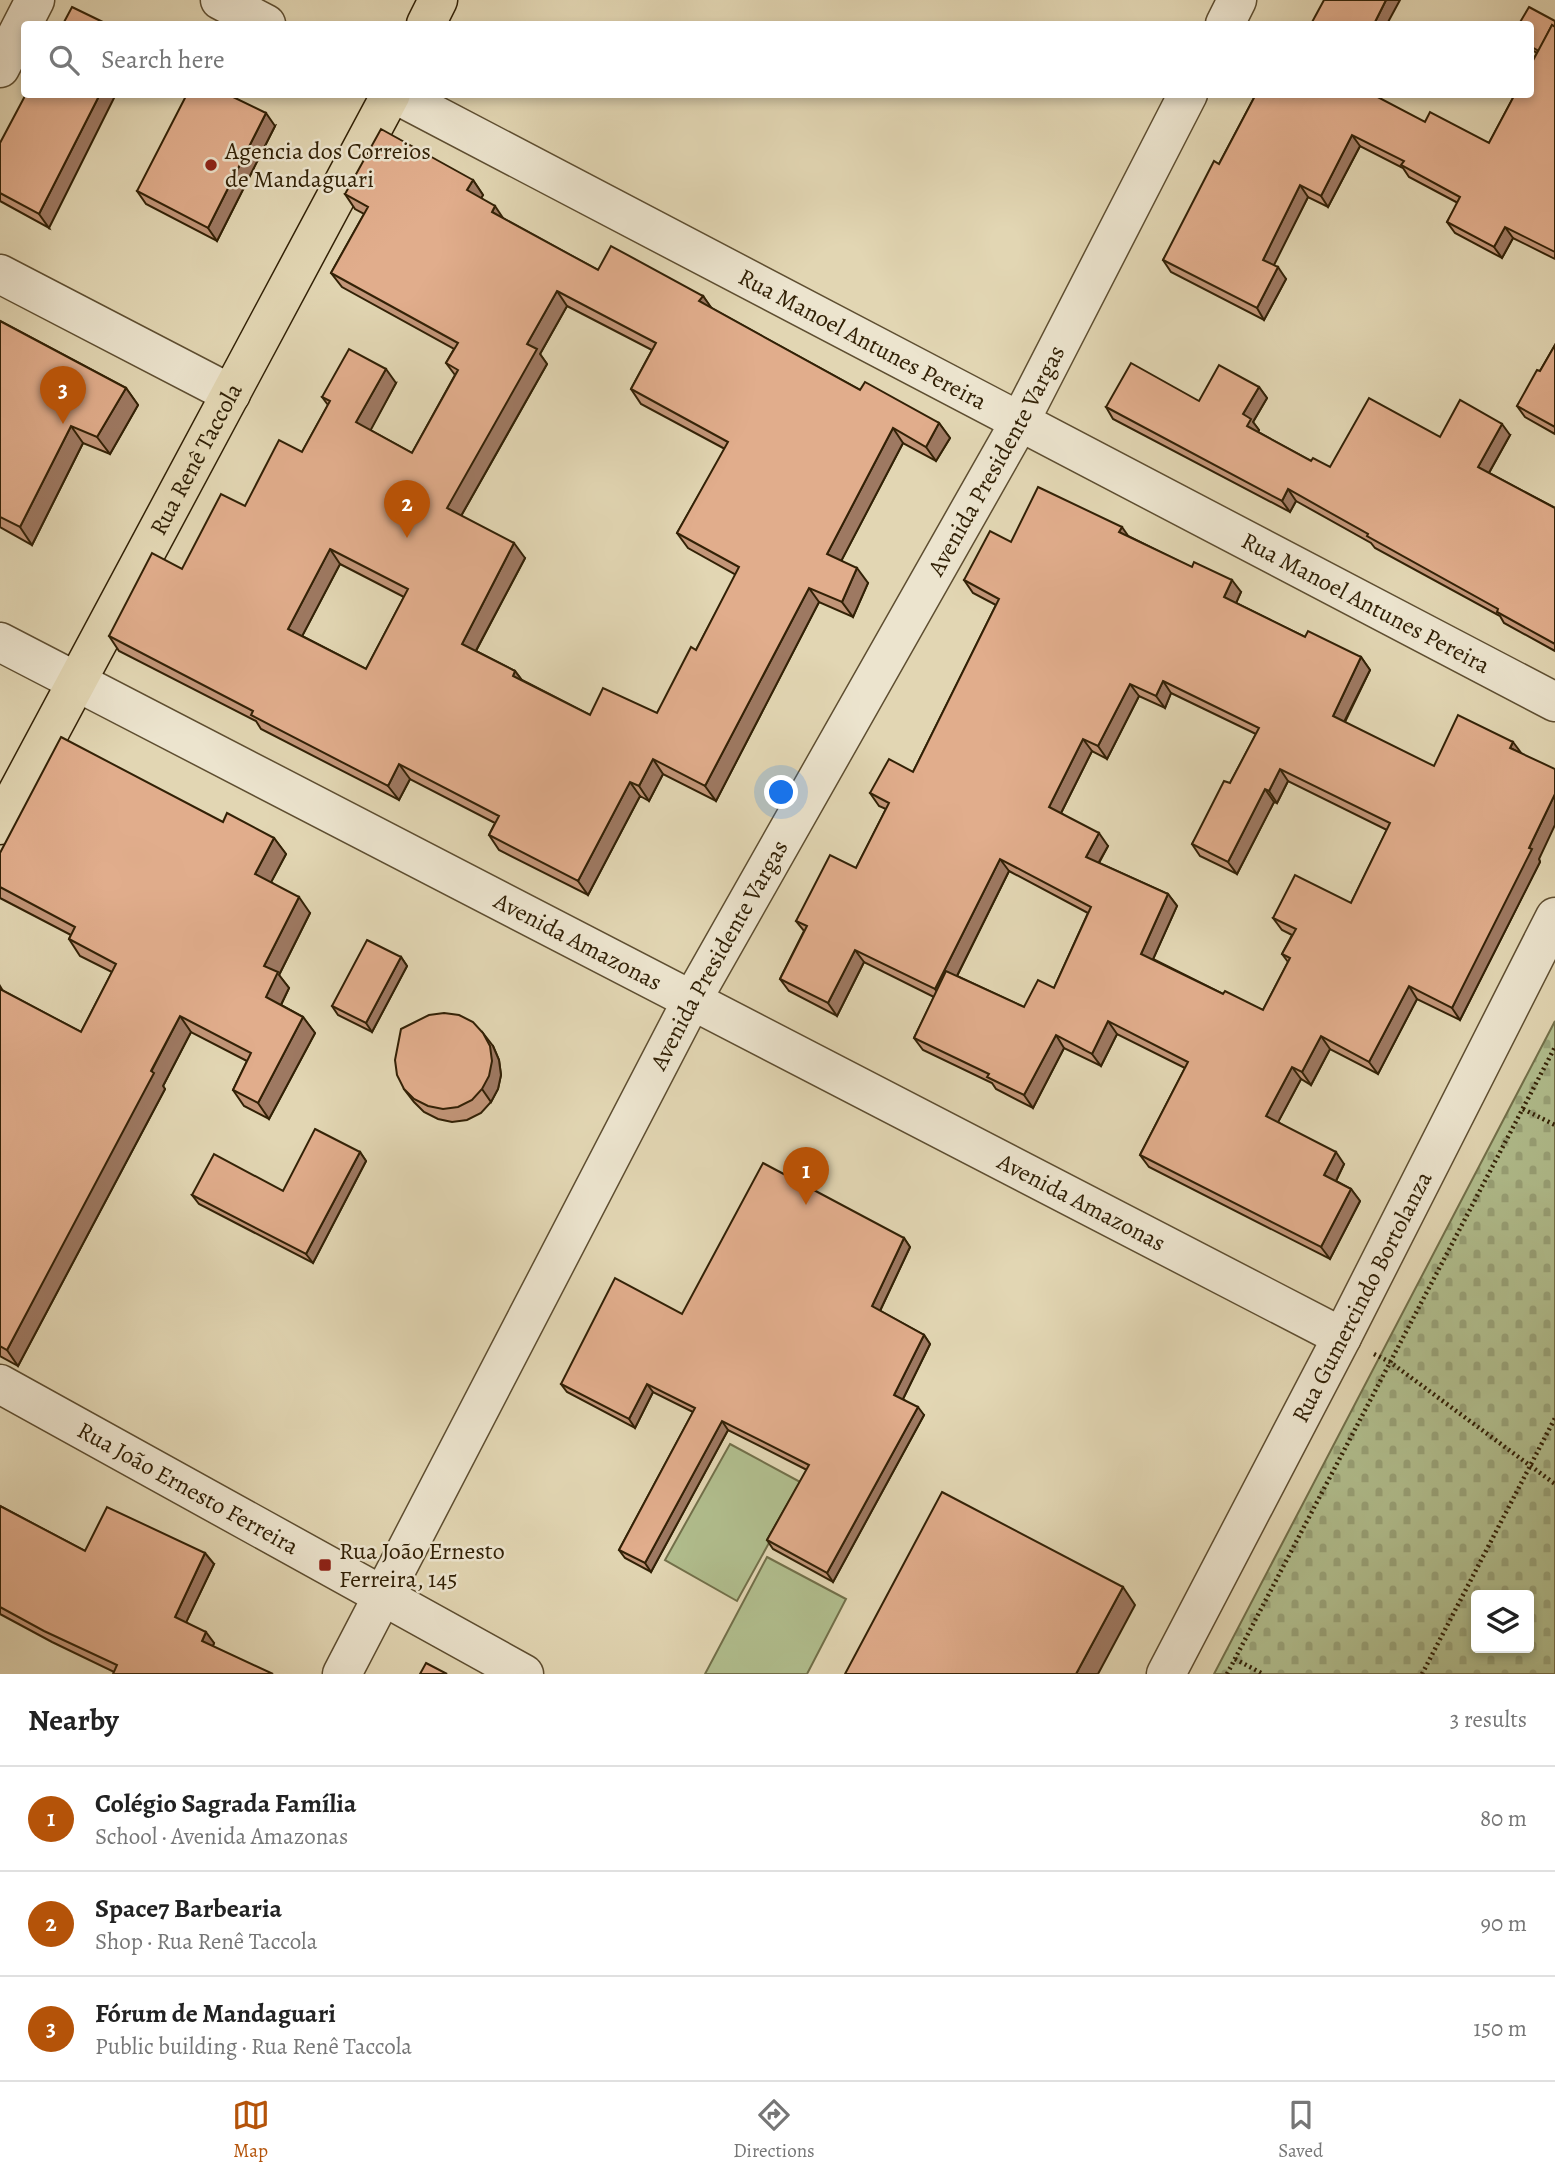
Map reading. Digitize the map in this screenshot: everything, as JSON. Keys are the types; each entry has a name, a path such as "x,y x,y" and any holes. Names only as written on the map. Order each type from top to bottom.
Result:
{"main road":[{"path":"428,21 438,0"},
{"name":"Rua Renê Taccola","path":"0,825 391,98"}],"street":[{"path":"24,21 35,0"},
{"path":"220,0 260,21"},
{"path":"1226,21 1237,0"},
{"path":"0,68 21,27"},
{"name":"Rua Manoel Antunes Pereira","path":"401,98 1555,702"},
{"name":"Avenida Presidente Vargas","path":"342,1674 692,1000 1018,423 1186,98"},
{"path":"0,274 231,394"},
{"name":"Avenida Amazonas","path":"0,642 1342,1337"},
{"name":"Rua Gumercindo Bortolanza","path":"1166,1674 1342,1337 1555,917"},
{"name":"Rua João Ernesto Ferreira","path":"0,1384 524,1674"}],"path":[{"path":"1227,1674 1555,1047"},
{"path":"1523,1109 1555,1125"},
{"path":"1342,1337 1390,1362 1555,1484"},
{"path":"1422,1674 1555,1418"},
{"path":"1235,1659 1263,1674"}],"green space":[{"path":"1555,1021 1555,1674 1214,1674"},
{"path":"730,1444 802,1483 737,1601 665,1560"},
{"path":"767,1557 846,1599 807,1674 705,1674"}],"building":[{"path":"1324,0 1386,0 1376,21 1313,21"},
{"path":"72,7 101,21 65,21"},
{"path":"1529,7 1555,21 1555,27 1552,25 1539,51 1534,48 1534,21 1521,21"},
{"path":"1552,25 1555,27 1555,252 1505,227 1494,247 1447,222 1460,197 1401,165 1404,161 1352,135 1321,196 1300,185 1263,260 1278,267 1257,308 1163,260 1214,161 1219,164 1254,98 1380,98 1425,122 1430,112 1489,143 1513,98 1534,98 1534,59"},
{"path":"24,98 98,98 39,214 0,193 0,143"},
{"name":"Agencia dos Correios de Mandaguari","path":"185,98 235,98 266,113 208,228 137,191"},
{"path":"381,129 473,180 467,190 495,206 492,212 598,270 611,246 703,296 699,301 860,390 865,382 939,423 926,447 893,428 827,554 857,568 842,602 809,588 705,786 653,759 639,786 630,782 578,881 489,835 499,816 399,764 388,786 251,715 253,711 109,636 152,553 182,569 221,494 245,506 279,440 302,452 330,401 322,397 349,349 386,369 356,422 412,453 458,370 446,363 458,343 331,273 368,207 345,194","holes":["557,291 656,343 631,389 728,442 677,533 739,567 696,650 691,647 657,713 603,688 590,715 513,676 515,671 462,644 514,543 447,508 537,349 527,344","330,549 408,589 366,669 288,629"]},
{"path":"0,321 126,388 97,437 71,426 20,527 0,517"},
{"path":"1555,345 1555,427 1517,406"},
{"path":"1131,363 1199,401 1219,365 1259,387 1243,414 1251,419 1247,426 1311,461 1313,458 1330,467 1369,398 1440,437 1460,400 1502,424 1478,467 1555,508 1555,644 1288,489 1282,501 1106,407"},
{"path":"1038,487 1122,527 1119,532 1192,567 1194,562 1232,580 1224,597 1305,637 1308,631 1361,657 1333,716 1434,766 1458,715 1513,742 1510,748 1555,769 1555,794 1529,848 1532,849 1452,1008 1409,986 1369,1062 1321,1036 1302,1072 1292,1067 1266,1116 1336,1152 1324,1175 1351,1189 1321,1247 1140,1155 1188,1062 1108,1021 1092,1054 1056,1035 1024,1095 987,1077 989,1074 914,1038 946,971 1024,1007 1038,980 1054,988 1091,907 1000,859 935,989 855,950 828,1003 780,979 807,926 796,921 830,855 856,868 889,803 870,793 889,759 913,772 999,599 964,580 990,531 1011,542","holes":["1163,681 1259,728 1230,783 1224,781 1192,844 1228,862 1265,789 1269,791 1280,769 1390,823 1351,903 1295,875 1273,918 1296,929 1282,954 1290,958 1263,1010 1225,991 1223,994 1141,954 1168,894 1086,857 1099,833 1049,807 1083,739 1098,746 1130,684 1156,696"]},
{"path":"61,737 223,822 227,813 274,838 255,874 299,897 264,966 278,972 266,997 303,1017 258,1103 233,1090 251,1053 180,1016 151,1071 154,1073 7,1350 0,1346 0,989 81,1032 116,964 69,939 75,927 0,887 0,853"},
{"path":"367,940 401,957 366,1023 332,1006"},
{"path":"429,1015 459,1015 473,1022 490,1046 492,1061 489,1076 472,1100 458,1107 443,1109 414,1099 404,1089 397,1075 395,1060 401,1029"},
{"path":"315,1129 360,1152 306,1254 192,1195 214,1154 283,1191"},
{"path":"763,1163 904,1238 872,1306 924,1335 894,1395 918,1407 827,1573 767,1540 809,1465 722,1421 645,1563 619,1550 695,1408 647,1384 629,1419 561,1384 615,1278 682,1314"},
{"path":"942,1492 1123,1587 1076,1674 845,1674"},
{"path":"0,1506 85,1551 107,1507 205,1553 175,1617 206,1632 202,1641 273,1674 113,1674 117,1665 0,1607"},
{"path":"426,1663 447,1674 420,1674"}],"place":[{"name":"Agencia dos Correios de Mandaguari","path":"211,165"},
{"name":"Fórum de Mandaguari","path":"63,424"},
{"name":"Space7 Barbearia","path":"407,538"},
{"name":"Colégio Sagrada Família","path":"806,1205"},
{"name":"Rua João Ernesto Ferreira, 145","path":"325,1565"}]}
